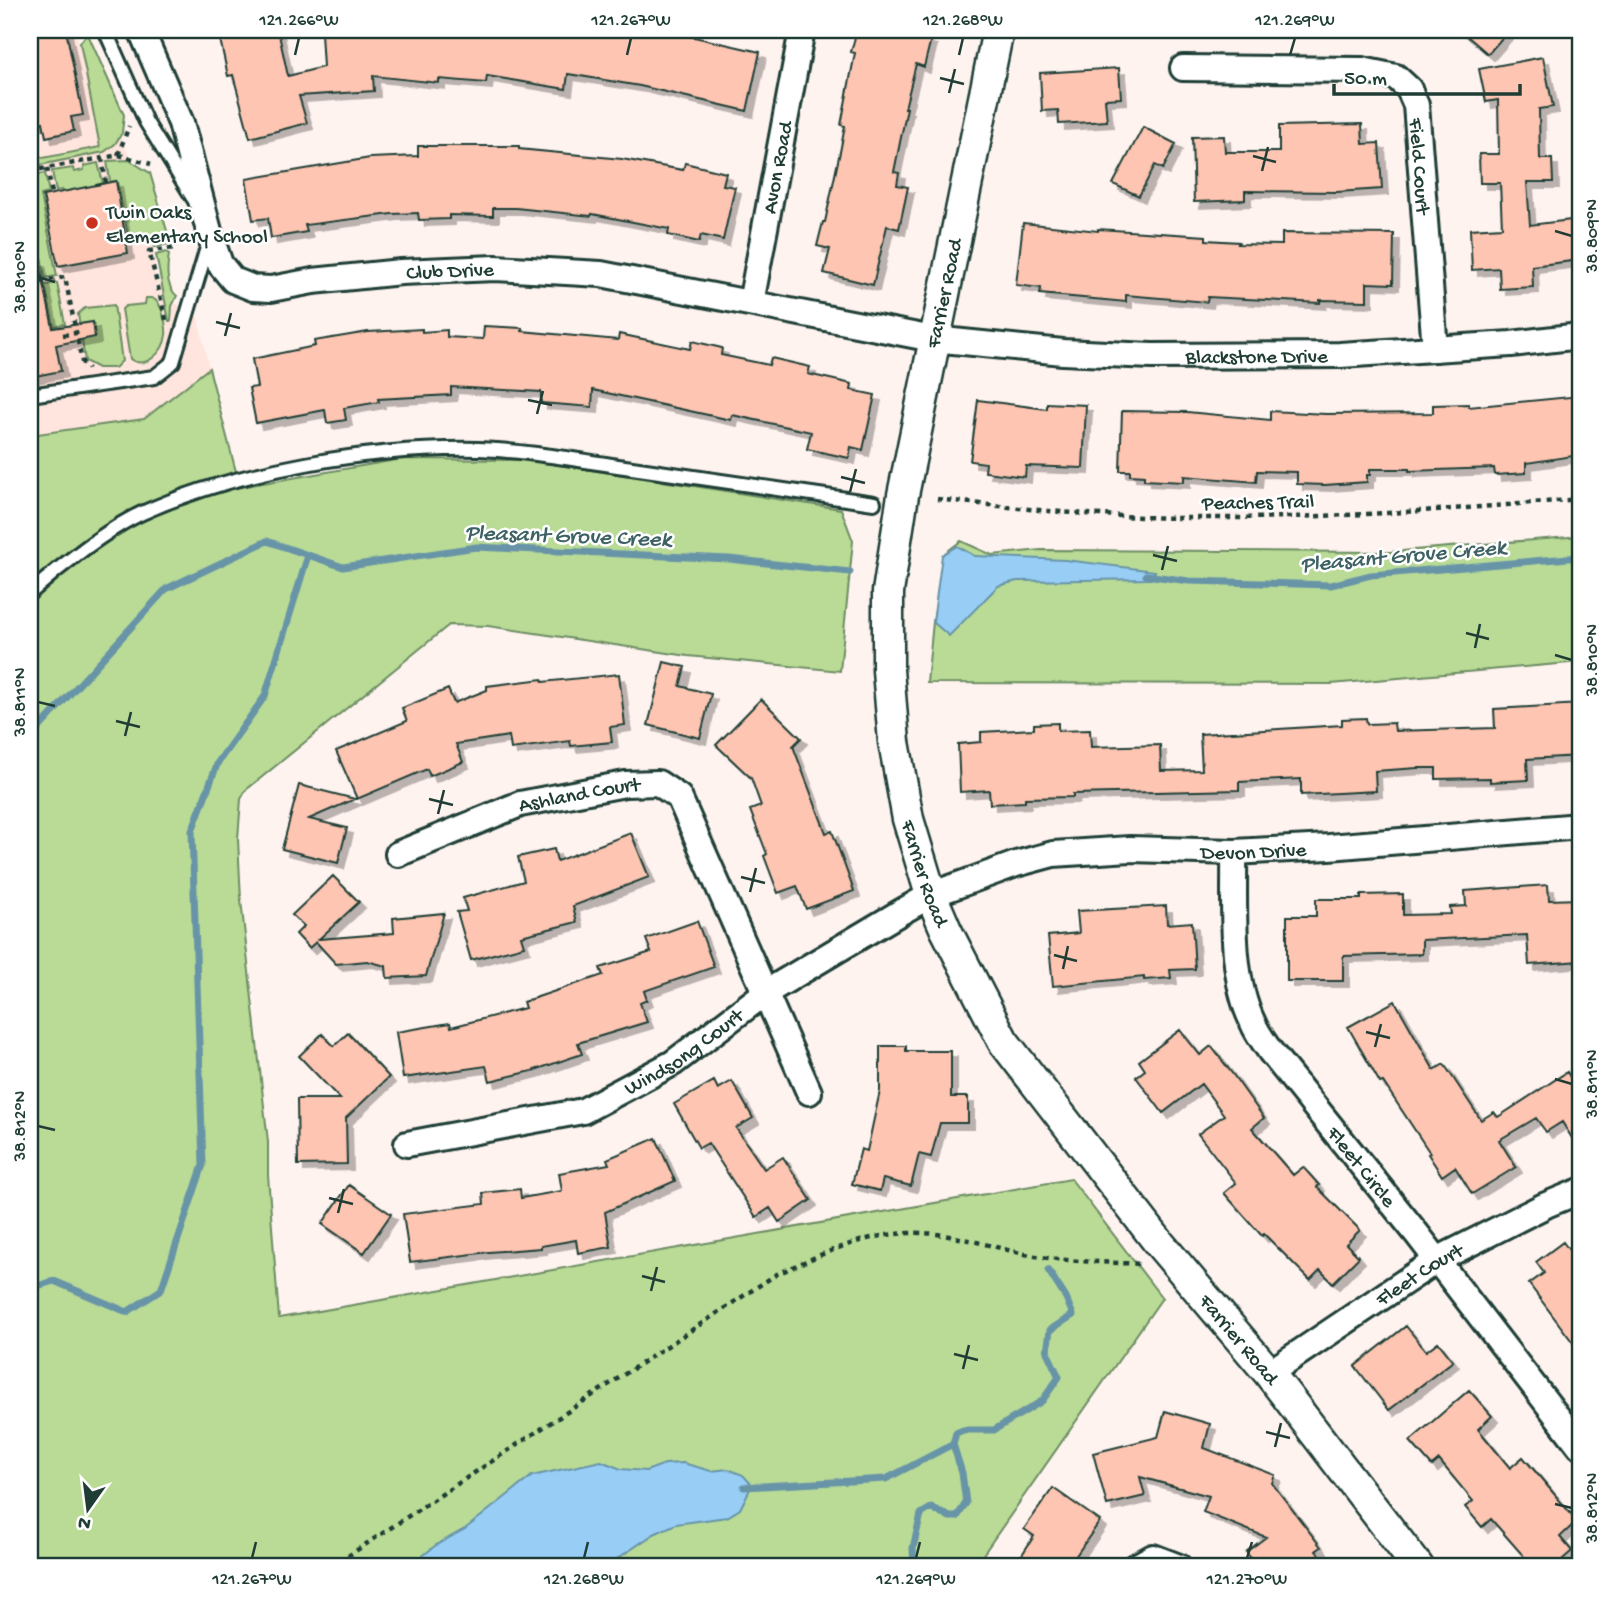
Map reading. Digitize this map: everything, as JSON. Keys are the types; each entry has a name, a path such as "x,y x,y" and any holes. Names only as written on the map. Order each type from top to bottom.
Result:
{"street":[{"name":"Club Drive","path":"141,30 181,123 220,264 233,280 253,289 401,272 495,268 601,274 933,339"},
{"name":"Avon Road","path":"751,303 802,30"},
{"name":"Farrier Road","path":"998,30 933,339 903,495 888,592 888,670 894,742 908,819 932,895 956,951 1003,1041 1159,1243 1269,1373 1418,1567"},
{"name":"Field Court","path":"1183,68 1362,71 1396,77 1409,89 1416,105 1435,349"},
{"name":"Blackstone Drive","path":"933,339 1062,352 1152,356 1340,355 1511,344 1580,336"},
{"name":"Ashland Court","path":"398,854 520,804 625,784 658,783 679,797 809,1092"},
{"name":"Devon Drive","path":"932,895 1016,864 1053,854 1130,849 1234,852 1342,846 1580,826"},
{"name":"Fleet Circle","path":"1234,852 1237,960 1241,992 1252,1023 1270,1051 1437,1260 1580,1446"},
{"name":"Windsong Court","path":"407,1144 583,1111 673,1063 765,993 932,895"},
{"name":"Fleet Court","path":"1269,1373 1437,1260 1546,1205 1580,1191"},
{"path":"1135,1567 1153,1557 1179,1567"}],"lane":[{"path":"30,395 154,377 173,362 208,227 146,122 105,30"},
{"path":"30,593 85,549 140,514 193,493 249,477 381,453 480,449 569,459 874,503"}],"path":[{"path":"118,155 132,118"},
{"path":"30,171 118,155 151,164"},
{"path":"102,158 106,183"},
{"path":"47,168 52,193"},
{"path":"166,328 166,318 149,251 175,248"},
{"path":"30,284 65,277 82,362 91,372"},
{"path":"63,335 76,334"},
{"name":"Peaches Trail","path":"937,499 1073,513 1190,518 1394,513 1580,499"},
{"path":"331,1567 777,1274 852,1242 909,1233 946,1235 1029,1255 1074,1261 1146,1264"}],"shaded area":[{"name":"Twin Oaks Elementary School","path":"30,30 74,30 153,210 155,273 167,298 198,317 209,368 144,419 30,435"}],"green space":[{"path":"84,30 124,115 122,133 115,144 104,152 30,167 30,135 36,153 43,158 100,147 80,43 86,35"},
{"path":"129,160 150,173 170,241 168,244 155,247 152,236 129,240 117,181 110,182 107,161"},
{"path":"98,163 103,183 96,185 97,191 62,197 62,190 56,191 52,171 73,168 74,172 84,170 84,166"},
{"path":"45,173 49,193 41,195 57,276 45,278 40,250 30,252 30,176"},
{"path":"166,252 169,254 167,271 170,287 177,296 172,306 171,321 156,255"},
{"path":"57,283 65,324 54,326 46,290 30,293 30,288"},
{"path":"146,298 158,302 166,335 162,347 153,358 136,362 130,359 122,309 145,304"},
{"path":"114,305 122,361 115,368 98,368 85,361 78,314 85,308"},
{"path":"209,368 240,487 402,459 527,460 841,509 853,541 840,671 688,656 488,626 449,625 246,790 241,799 238,839 241,900 268,1142 279,1318 1071,1179 1162,1298 982,1556 983,1567 30,1567 30,435 144,419"},
{"path":"1580,536 1580,662 1331,684 927,683 933,622 945,553 961,541 992,555 1041,550 1390,552"}],"water":[{"path":"957,546 975,556 1065,560 1155,571 1151,579 1017,581 998,586 949,636 933,622 942,555"},
{"path":"601,1461 621,1469 646,1471 665,1464 683,1463 711,1471 728,1469 743,1475 752,1485 740,1509 727,1517 676,1524 654,1534 605,1567 409,1567 436,1545 465,1529 532,1476"}],"building":[{"path":"30,30 66,30 83,115 71,117 74,131 46,137 43,122 30,125"},
{"path":"218,30 278,30 288,76 323,67 321,33 377,30 682,30 681,34 760,52 747,111 640,86 568,74 566,89 487,76 486,83 439,79 439,83 373,76 374,91 299,96 307,123 250,138 233,75 228,76"},
{"path":"857,30 893,30 931,39 924,67 916,64 894,172 899,173 897,185 908,187 899,229 887,226 873,285 824,273 830,249 817,246 825,222 845,126 841,125 855,53 851,52"},
{"path":"1460,30 1509,30 1488,54"},
{"path":"1543,57 1553,107 1539,109 1540,159 1552,159 1553,182 1527,182 1530,225 1580,219 1580,260 1532,266 1533,287 1500,289 1499,268 1472,270 1470,229 1502,227 1500,183 1480,183 1479,154 1499,154 1498,100 1486,102 1479,69"},
{"path":"1119,68 1121,98 1105,99 1107,121 1059,124 1058,110 1042,111 1040,73"},
{"path":"1362,124 1363,144 1379,143 1382,189 1337,192 1245,191 1245,200 1194,202 1192,137 1224,136 1225,152 1279,152 1279,126"},
{"path":"1143,127 1176,144 1163,169 1155,165 1139,196 1113,184"},
{"path":"418,146 519,146 519,149 622,159 683,170 685,163 726,173 723,185 735,187 723,240 701,235 699,242 668,235 669,229 592,214 516,208 493,208 493,216 449,215 449,219 419,220 418,213 392,214 305,225 307,232 271,238 268,218 253,220 246,179 370,158 418,156"},
{"path":"116,181 128,253 58,266 43,196"},
{"path":"1023,223 1098,231 1206,236 1206,240 1239,242 1238,244 1282,245 1282,233 1394,234 1393,284 1367,283 1367,301 1320,300 1320,303 1208,297 1207,302 1126,295 1126,302 1040,294 1041,288 1016,285"},
{"path":"30,260 39,260 53,328 93,322 95,337 56,345 61,371 30,377"},
{"path":"484,326 618,340 619,334 690,349 692,341 722,348 721,355 769,365 771,358 810,367 808,374 852,384 851,390 875,395 863,450 851,447 849,458 807,449 811,432 732,415 731,420 593,390 592,407 541,403 541,392 451,387 451,395 378,399 379,402 344,408 346,420 327,423 325,410 256,423 249,388 257,387 252,359 315,346 314,341 368,332 447,330 447,337 483,339"},
{"path":"1580,396 1580,455 1526,463 1526,473 1495,475 1494,468 1409,471 1370,469 1367,482 1325,485 1297,484 1297,472 1257,471 1256,482 1184,476 1184,482 1144,480 1144,476 1120,471 1122,411 1187,412 1270,420 1270,411 1326,414 1433,413 1433,405 1469,404 1469,407"},
{"path":"978,400 1047,409 1047,403 1086,405 1083,468 1026,466 1025,477 985,472 986,463 970,461"},
{"path":"664,662 685,667 680,686 711,694 700,738 648,725"},
{"path":"619,674 625,725 610,727 612,742 571,746 570,741 511,749 509,736 456,744 463,762 430,776 427,769 357,799 336,751 407,721 402,708 448,689 454,703 487,690 487,686"},
{"path":"761,699 801,738 793,746 826,833 832,831 854,891 806,909 797,886 778,893 750,810 761,806 751,778 716,745"},
{"path":"1580,704 1580,756 1527,759 1528,780 1490,782 1490,778 1436,779 1436,768 1418,768 1375,771 1376,791 1301,795 1301,779 1239,782 1239,790 1073,794 1073,797 1025,798 1025,802 990,804 989,790 960,792 958,744 981,742 981,732 1034,729 1034,724 1058,723 1058,731 1090,730 1091,747 1160,745 1161,771 1202,770 1200,734 1342,725 1342,719 1366,718 1367,724 1394,723 1395,731 1495,728 1494,709"},
{"path":"299,785 355,799 309,819 347,828 338,863 282,849"},
{"path":"631,833 649,877 573,906 577,922 521,936 524,946 471,960 457,912 467,911 463,898 524,881 518,857 554,849 557,861"},
{"path":"333,876 359,902 319,939 394,933 393,918 444,913 426,976 387,978 386,966 367,961 336,964 316,942 309,948 296,934 304,926 292,915"},
{"path":"1548,885 1549,900 1580,899 1580,961 1529,965 1527,935 1422,940 1422,954 1343,956 1343,981 1287,981 1287,916 1316,916 1316,899 1361,899 1361,895 1403,894 1403,915 1451,914 1450,907 1466,906 1465,891"},
{"path":"1166,906 1167,924 1192,922 1195,969 1170,970 1171,978 1144,980 1144,977 1053,986 1048,936 1079,933 1077,911"},
{"path":"697,921 714,967 644,991 647,1000 640,1003 647,1022 578,1043 582,1054 532,1071 490,1081 486,1066 403,1078 396,1032 450,1023 451,1027 525,1008 523,1002 603,975 600,968 651,952 646,939"},
{"path":"1395,1001 1434,1070 1444,1064 1481,1120 1494,1112 1498,1117 1567,1072 1580,1093 1580,1151 1562,1122 1546,1132 1536,1118 1499,1140 1516,1167 1472,1194 1455,1167 1442,1176 1383,1082 1380,1083 1348,1027"},
{"path":"1180,1030 1200,1055 1211,1046 1264,1118 1252,1128 1293,1175 1303,1167 1319,1185 1317,1187 1360,1230 1346,1244 1359,1257 1333,1283 1320,1270 1310,1280 1264,1234 1262,1236 1224,1193 1236,1183 1198,1134 1224,1115 1201,1084 1163,1113 1136,1077 1145,1070 1139,1061"},
{"path":"348,1033 389,1077 346,1118 347,1164 298,1165 297,1099 340,1099 299,1056 322,1034 334,1046"},
{"path":"880,1046 906,1046 906,1051 951,1051 951,1097 968,1097 968,1123 940,1123 931,1157 919,1154 911,1186 883,1179 880,1191 852,1184 861,1149 867,1151 880,1091"},
{"path":"714,1081 718,1089 732,1081 753,1118 736,1128 764,1169 783,1157 811,1200 779,1222 770,1208 756,1217 708,1143 699,1148 674,1104"},
{"path":"656,1138 675,1181 605,1212 611,1247 578,1253 576,1240 541,1248 410,1262 403,1214 484,1204 483,1193 520,1189 521,1198 562,1191 559,1173 609,1164 607,1159"},
{"path":"349,1185 391,1214 364,1253 322,1224"},
{"path":"1563,1242 1580,1265 1580,1352 1529,1284 1544,1273 1536,1262"},
{"path":"1406,1326 1426,1351 1438,1342 1453,1361 1389,1410 1355,1366"},
{"path":"1469,1390 1492,1416 1478,1429 1510,1468 1523,1457 1577,1521 1560,1537 1572,1551 1554,1567 1533,1567 1491,1519 1482,1527 1465,1507 1473,1501 1439,1460 1432,1466 1410,1441"},
{"path":"1165,1411 1210,1424 1204,1448 1275,1475 1272,1483 1321,1547 1316,1551 1329,1567 1258,1567 1246,1552 1266,1537 1203,1512 1209,1496 1140,1477 1145,1496 1107,1505 1093,1453 1158,1437"},
{"path":"1053,1488 1100,1521 1068,1567 1014,1567 1034,1536 1024,1529"}],"waterway":[{"name":"Pleasant Grove Creek","path":"30,738 166,589 267,541 343,567 476,547 729,559 850,572"},
{"path":"30,1288 54,1281 127,1312 161,1290 203,1165 192,831 218,762 265,696 308,555"},
{"name":"Pleasant Grove Creek","path":"1146,575 1189,581 1331,585 1371,575 1580,557"},
{"path":"744,1487 886,1479 953,1444 956,1433 963,1430 994,1430 1042,1401 1059,1377 1047,1352 1050,1330 1073,1315 1066,1298 1048,1270"},
{"path":"914,1567 913,1548 921,1514 931,1508 950,1517 957,1517 966,1503 962,1473 953,1444"}],"place":[{"name":"Twin Oaks Elementary School","path":"92,223"}]}
